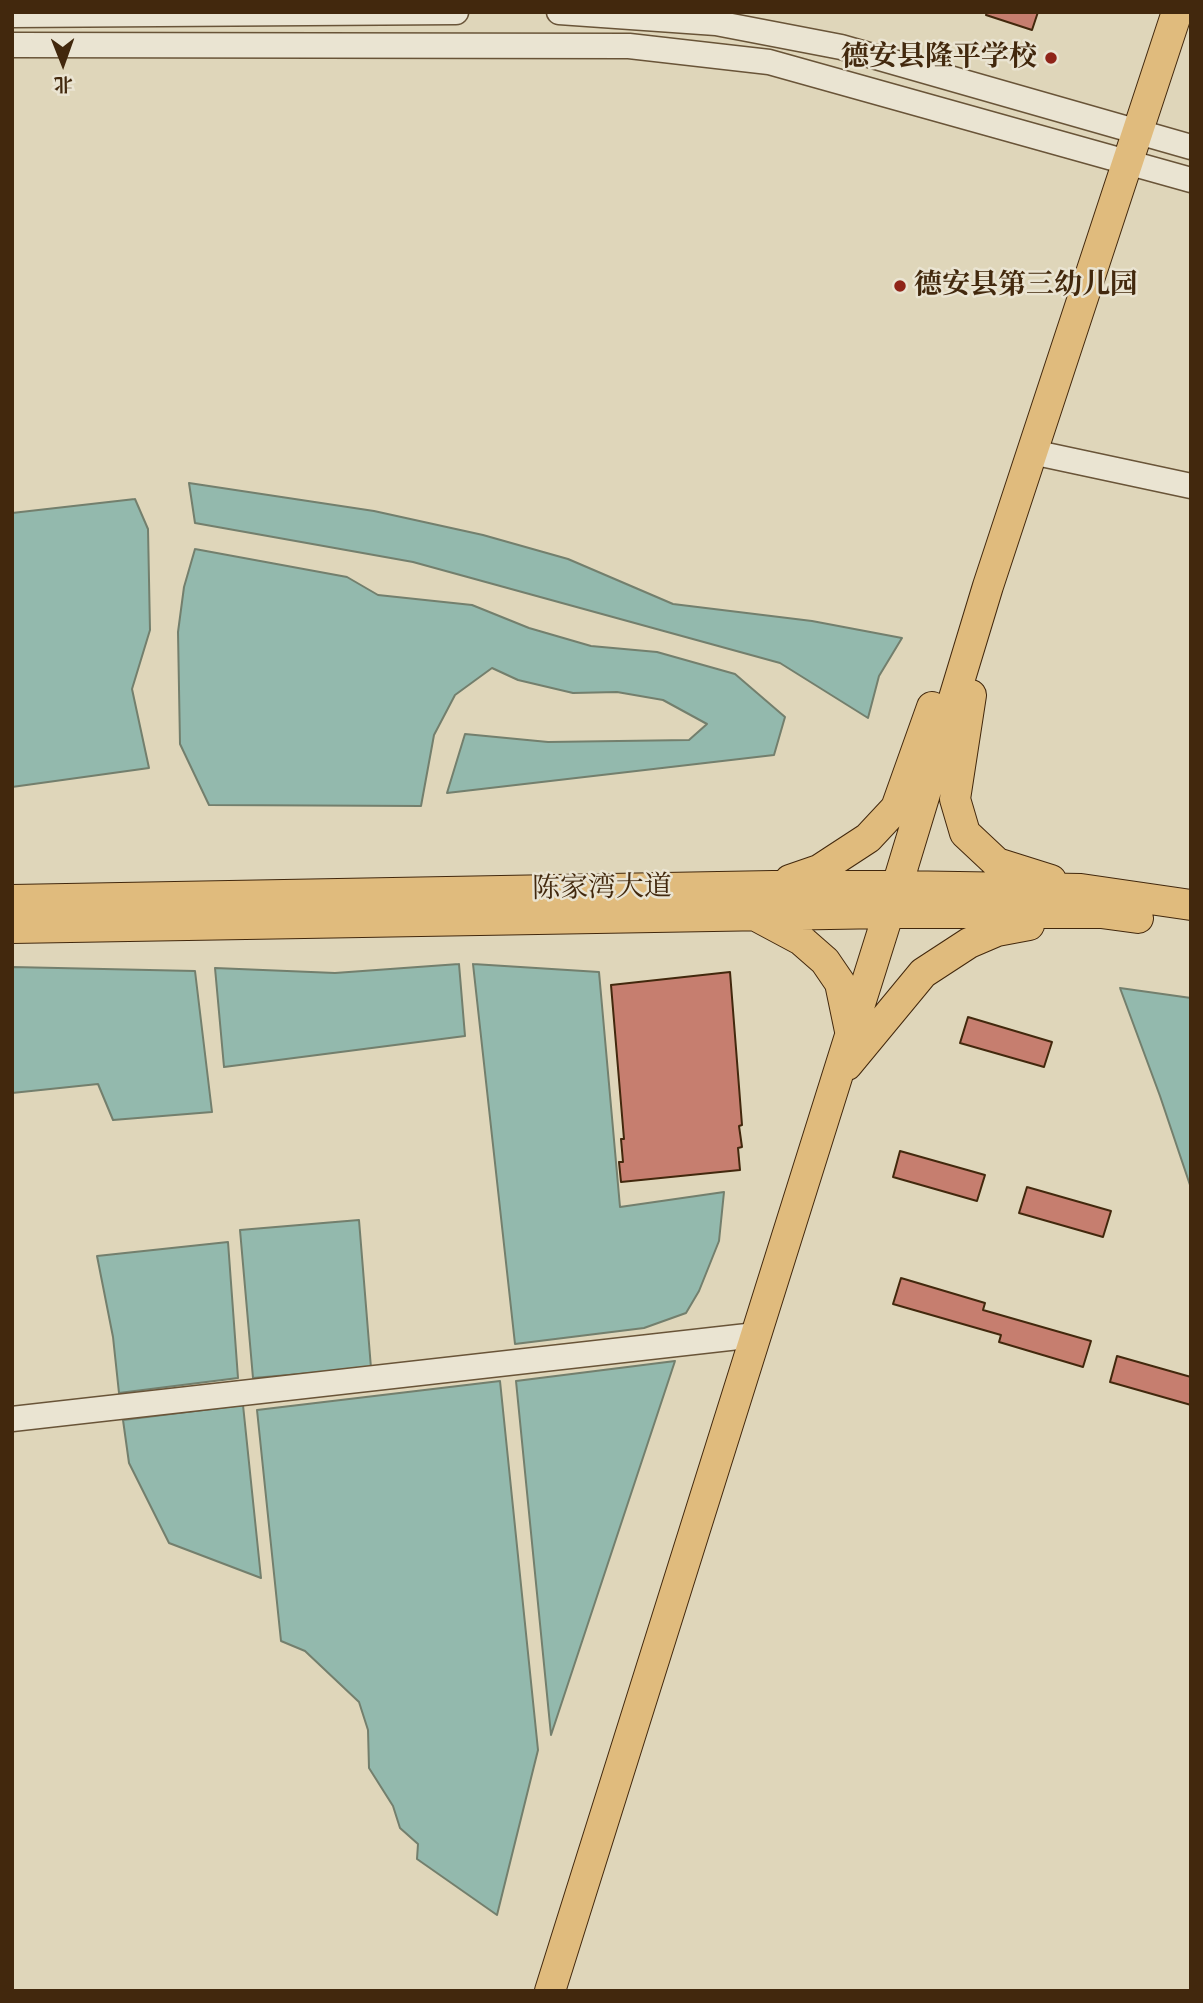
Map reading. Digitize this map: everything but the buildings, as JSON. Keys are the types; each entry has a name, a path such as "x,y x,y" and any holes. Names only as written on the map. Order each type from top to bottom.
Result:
{"main road":[{"path":"550,1991 893,900 988,586 1177,12"},
{"path":"773,886 819,870 868,838 896,808 950,656 988,586"},
{"path":"988,586 955,799 965,833 997,863 1081,889"},
{"name":"陈家湾大道","path":"12,900 773,886 893,900 1101,913 1191,924"},
{"name":"陈家湾大道","path":"12,928 754,916 893,900 1081,889 1191,905"},
{"path":"837,1076 923,973 969,943 997,931 1101,913"},
{"path":"754,916 802,940 825,961 840,983 851,1033"}],"street":[{"path":"12,15 456,12"},
{"path":"559,12 716,23 841,47 1191,147"},
{"path":"12,45 629,46 769,62 1191,180"},
{"path":"1032,452 1191,486"},
{"path":"12,1419 756,1335"}],"water":[{"path":"189,483 374,511 483,535 568,559 673,604 812,621 902,638 879,676 868,718 780,663 413,562 195,523"},
{"path":"135,499 148,529 150,630 132,689 149,768 12,787 12,513"},
{"path":"195,549 347,577 378,595 472,605 529,628 591,646 657,652 735,674 785,717 774,755 447,793 465,734 548,742 689,740 707,724 663,700 617,692 573,693 518,680 492,668 455,695 434,735 421,806 209,805 180,744 178,632 184,587"},
{"path":"459,964 465,1036 224,1067 215,968 335,973"},
{"path":"473,964 599,972 620,1207 724,1192 719,1241 699,1291 686,1313 644,1328 515,1344"},
{"path":"12,967 195,971 212,1112 113,1120 98,1084 12,1093"},
{"path":"1120,988 1191,998 1191,1188 1160,1096"},
{"path":"359,1220 371,1368 253,1378 240,1230"},
{"path":"228,1242 238,1378 119,1393 113,1337 97,1256"},
{"path":"675,1361 551,1735 516,1381"},
{"path":"500,1381 538,1750 497,1915 417,1859 418,1844 400,1828 393,1806 369,1768 368,1730 359,1702 305,1651 281,1641 257,1410"},
{"path":"243,1405 261,1578 169,1543 129,1463 123,1420"}],"place":[{"name":"德安县隆平学校","path":"1051,58"},
{"name":"德安县第三幼儿园","path":"900,286"}]}
